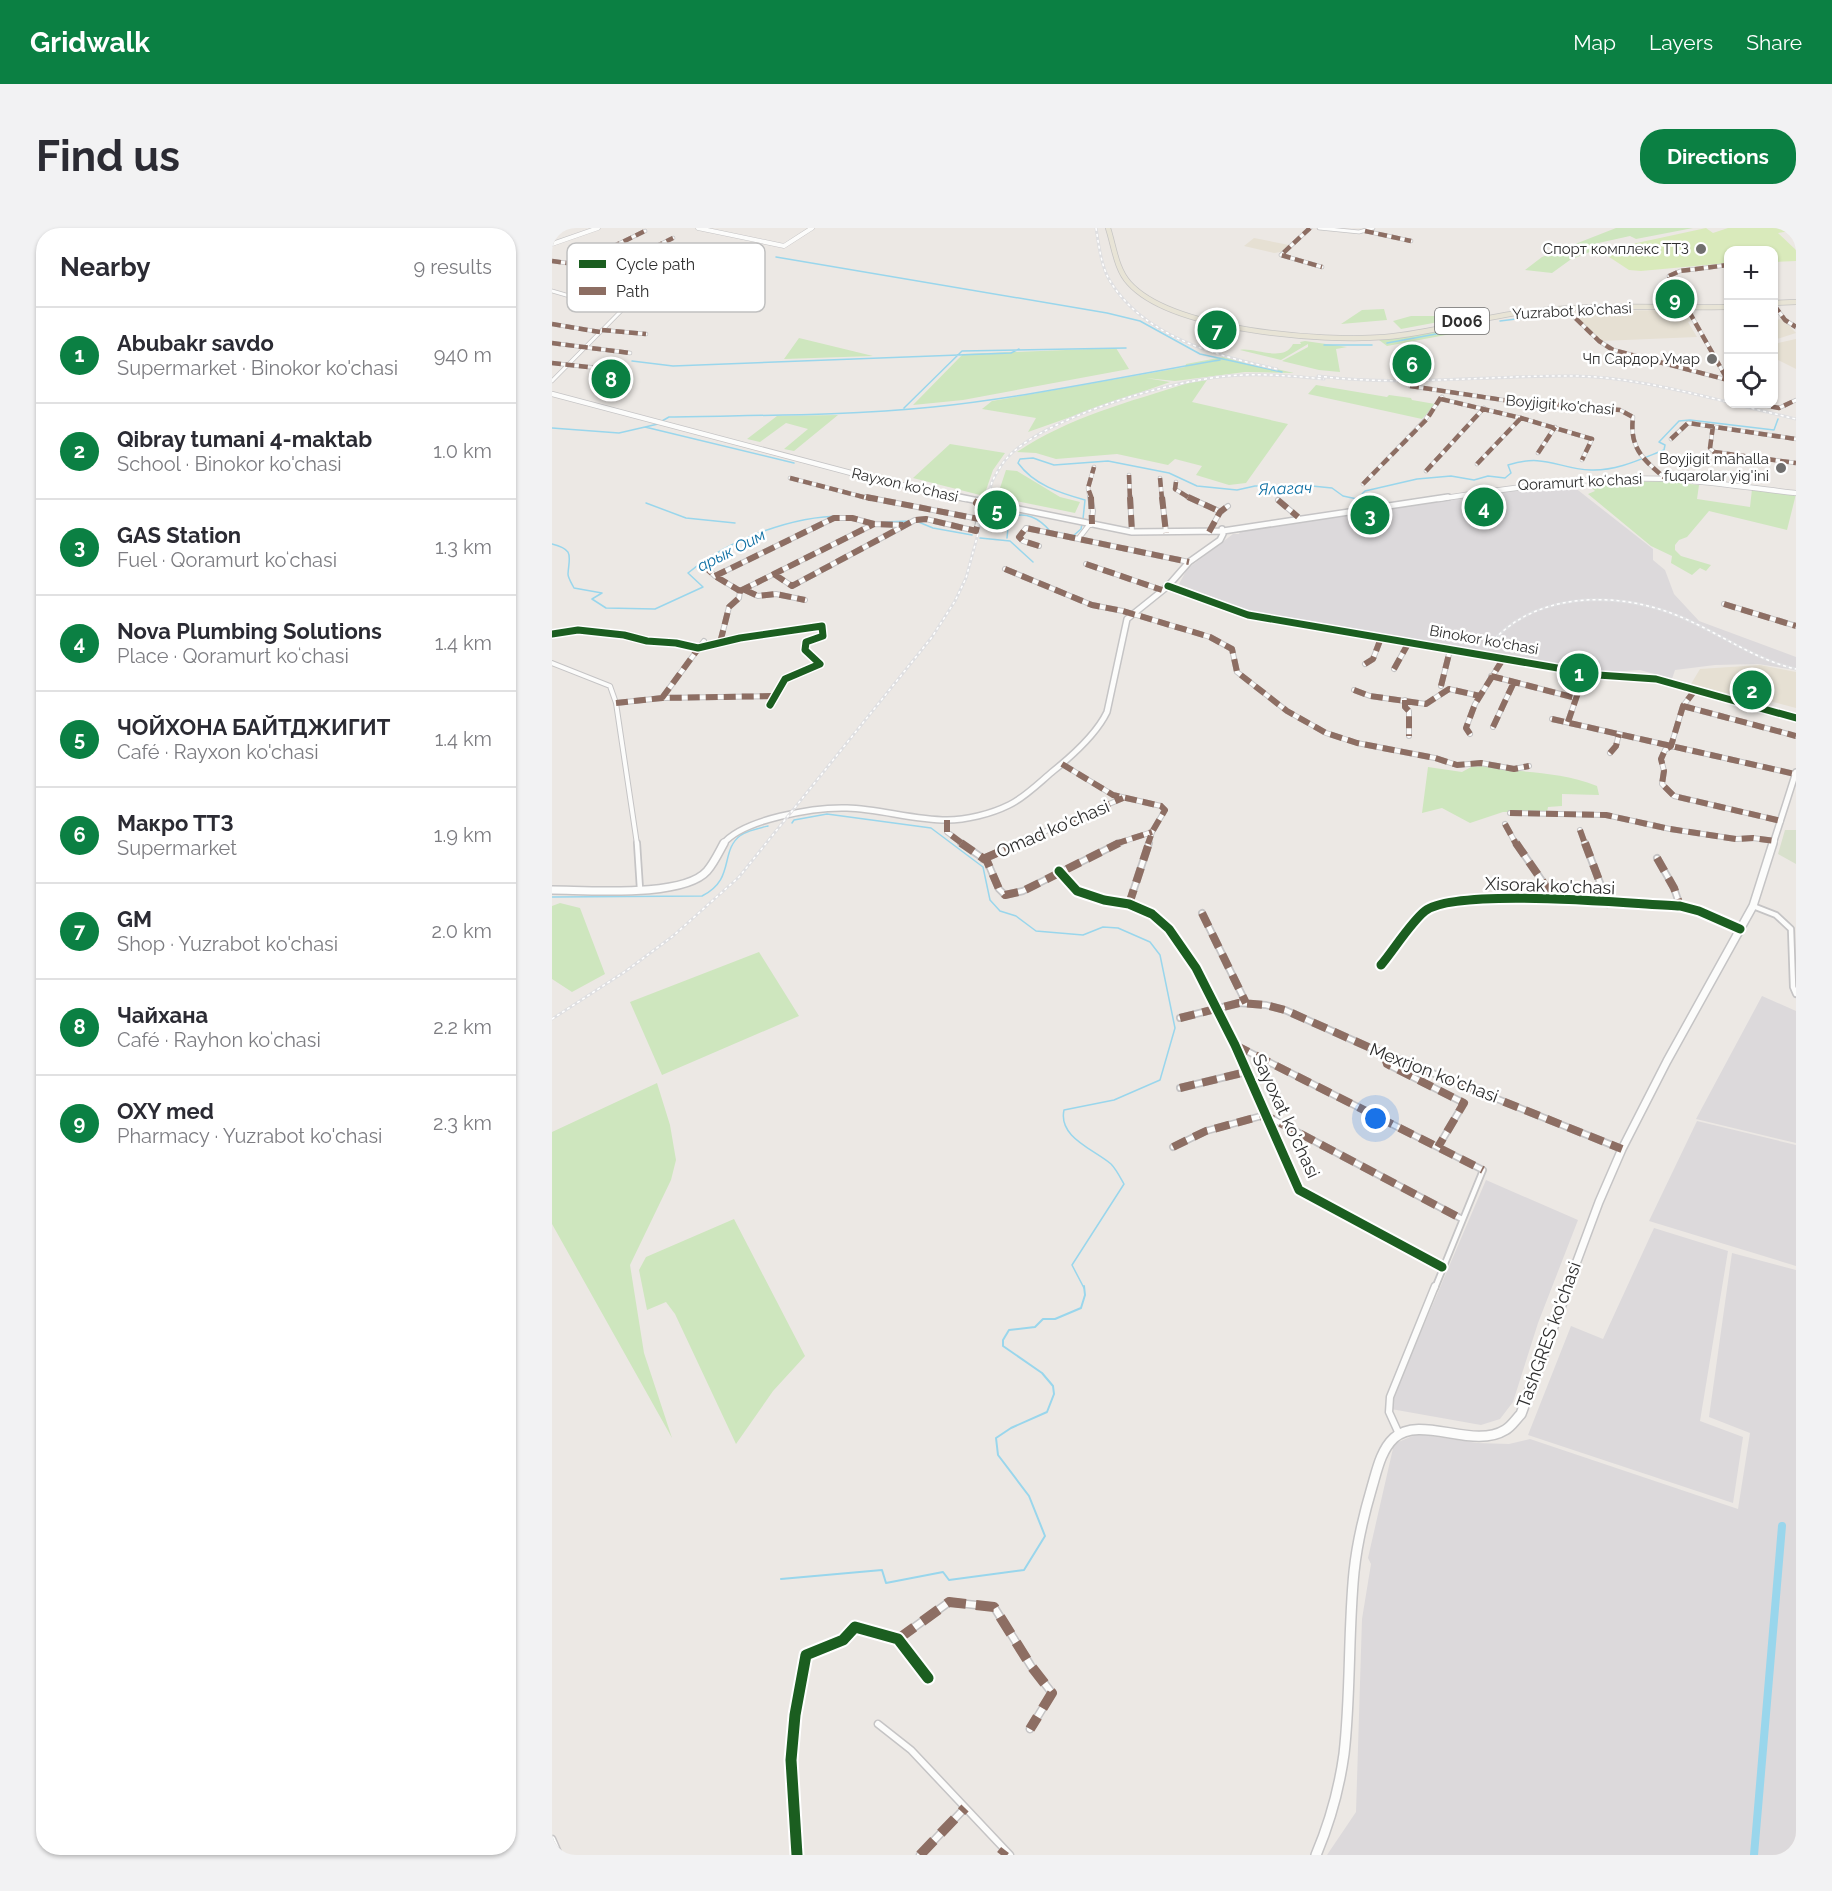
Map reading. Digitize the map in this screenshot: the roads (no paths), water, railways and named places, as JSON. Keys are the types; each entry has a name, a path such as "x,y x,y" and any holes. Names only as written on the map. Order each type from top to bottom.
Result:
{"main road":[{"name":"Yuzrabot ko'chasi","path":"1110,228 1126,280 1139,293 1158,304 1201,318 1285,334 1323,338 1371,337 1420,332 1495,315 1564,307 1724,305"},
{"path":"1778,304 1796,303"},
{"name":"Yuzrabot ko'chasi","path":"1495,315 1566,309 1686,305"},
{"name":"Rayxon ko'chasi","path":"552,393 870,478 1089,524 1132,531 1223,530"},
{"name":"Qoramurt koʻchasi","path":"1223,530 1298,517 1546,483 1666,478 1796,493"},
{"name":"Qoramurt koʻchasi","path":"1223,530 1361,508"},
{"path":"552,890 671,889 697,880 710,868 729,838 741,828 756,822 840,808 947,820 983,814 1010,805 1062,765 1093,735 1106,716 1126,621 1165,588 1189,562 1220,540 1223,530"},
{"name":"TashGRES ko'chasi","path":"1399,1434 1424,1429 1473,1438 1489,1438 1505,1432 1516,1421 1525,1406 1555,1317 1622,1149 1667,1060 1754,906 1796,773"},
{"path":"1316,1855 1333,1812 1341,1760 1354,1568 1380,1459 1387,1444 1399,1434"}],"street":[{"path":"552,244 598,228"},
{"path":"698,228 786,246 812,228"},
{"path":"1310,228 1281,255 1322,267"},
{"path":"1319,228 1365,231 1411,241"},
{"path":"1365,231 1373,228"},
{"path":"620,243 645,231"},
{"path":"663,243 673,238"},
{"path":"552,261 567,264"},
{"path":"1724,265 1680,270 1670,276 1724,373"},
{"path":"552,291 567,295"},
{"path":"1566,309 1599,341 1613,350 1724,379"},
{"path":"1778,310 1785,320 1796,327"},
{"path":"552,381 620,312"},
{"path":"552,324 646,334"},
{"path":"552,343 630,353"},
{"path":"552,363 616,370 610,379"},
{"path":"1363,484 1424,421 1445,392 1410,386"},
{"name":"Boyjigit ko'chasi","path":"1445,392 1503,400 1620,410 1634,417 1630,432 1644,462 1666,478"},
{"name":"Boyjigit ko'chasi","path":"1441,399 1484,408 1592,439 1582,460"},
{"path":"1778,408 1796,400"},
{"path":"1426,471 1484,408"},
{"path":"1478,464 1521,418"},
{"path":"1671,439 1688,423 1796,439"},
{"path":"1713,426 1710,448 1714,452 1796,463"},
{"path":"1538,453 1555,427"},
{"path":"1079,538 1089,524 1092,499 1088,488 1094,467"},
{"path":"1129,476 1132,531"},
{"path":"790,478 877,500 979,519"},
{"path":"1160,478 1166,532"},
{"path":"1176,482 1175,489 1179,493 1221,512"},
{"path":"1278,500 1298,517"},
{"path":"774,574 792,585 915,520 926,519 976,531 982,507 978,501"},
{"path":"1209,531 1221,512 1228,506"},
{"path":"715,576 834,518 852,518 874,524 907,525"},
{"path":"703,565 715,576 740,591 746,590 874,524"},
{"path":"1039,546 1023,541 1019,537 1026,528 1189,562"},
{"name":"Binokor ko'chasi","path":"1086,564 1248,615 1585,672 1656,679 1796,718"},
{"path":"1005,569 1092,605 1210,637 1232,649 1237,672 1287,711 1326,733 1357,743 1435,758 1457,765 1481,763 1515,769 1529,766"},
{"path":"746,590 758,596 776,594 805,600"},
{"path":"720,643 729,607 739,598 740,591"},
{"path":"1724,604 1796,626"},
{"path":"552,634 579,630 624,634 647,641 676,643 698,648 822,626 823,636 807,642 805,650 820,664 786,679 770,705"},
{"path":"1365,664 1373,659 1381,638"},
{"path":"662,698 704,641"},
{"path":"1394,669 1409,642"},
{"path":"1441,686 1450,650"},
{"path":"1470,734 1466,728 1480,696 1503,659"},
{"path":"552,663 610,686 616,703 639,858 640,889"},
{"path":"1568,722 1585,672"},
{"path":"1491,676 1576,698"},
{"path":"1493,726 1515,682"},
{"path":"1354,690 1370,696 1426,704 1449,689 1480,696"},
{"path":"1695,690 1683,706 1671,746 1665,750 1662,759 1664,771 1662,784 1674,796 1781,821"},
{"path":"616,703 662,698 775,696"},
{"path":"1405,700 1405,707 1409,711 1409,736"},
{"path":"1683,706 1796,736"},
{"path":"1552,719 1796,773"},
{"path":"1610,753 1616,746 1619,734"},
{"name":"Omad ko'chasi","path":"1062,765 1123,798 1161,806 1165,810 1152,832 1129,904"},
{"name":"Omad ko'chasi","path":"983,859 1123,798"},
{"path":"1510,813 1606,815 1670,828 1736,838 1775,841"},
{"name":"Omad ko'chasi","path":"947,820 947,832 956,842 988,862 995,882 1005,895 1015,895 1059,871 1137,835 1152,832"},
{"path":"1505,824 1519,849 1556,901"},
{"path":"1581,830 1608,904"},
{"path":"1657,858 1674,888 1680,906"},
{"name":"Sayoxat ko'chasi","path":"1059,871 1077,891 1104,900 1129,904 1152,914 1168,929 1196,968 1235,1045 1299,1191 1442,1267"},
{"name":"Xisorak ko'chasi","path":"1381,965 1425,911 1446,903 1505,897 1680,906 1699,911 1740,929"},
{"path":"1754,906 1776,915 1791,929 1793,987 1796,994"},
{"path":"1202,913 1246,1003"},
{"name":"Mexrjon ko'chasi","path":"1180,1018 1246,1003 1270,1006 1297,1015 1384,1054 1622,1149"},
{"name":"Sayoxat ko'chasi","path":"1235,1045 1483,1170 1390,1397 1389,1412 1399,1434"},
{"path":"1384,1054 1387,1064 1464,1103 1438,1147"},
{"path":"1180,1088 1246,1072"},
{"name":"Sayoxat ko'chasi","path":"1173,1147 1206,1131 1265,1115 1462,1219"},
{"path":"898,1639 949,1602 994,1607 1031,1666 1052,1693 1030,1729"},
{"path":"797,1855 798,1837 791,1778 793,1721 806,1655 843,1640 855,1628 898,1639 928,1678"},
{"path":"878,1724 911,1750 1006,1853"},
{"path":"920,1855 965,1808"},
{"path":"552,1839 559,1855"}],"waterway":[{"path":"776,257 1107,313 1140,321 1200,354 1282,372"},
{"path":"1500,321 1541,316"},
{"path":"1387,343 1485,325"},
{"path":"1324,345 1372,345"},
{"path":"1017,350 1126,348"},
{"path":"958,355 962,351 1017,350"},
{"path":"958,355 1011,353 1017,350"},
{"path":"632,361 673,366 958,355"},
{"path":"904,408 958,355"},
{"path":"662,421 669,417 834,414 933,407 1041,392 1220,360"},
{"name":"Ялагач","path":"1083,519 1085,500 1040,483 1024,471 1018,463 1020,459 1033,458 1054,465 1108,461 1169,473 1197,486 1237,490 1255,486 1278,486 1289,490 1302,490 1312,486 1332,488 1343,496 1357,499 1365,491 1417,479 1451,476 1474,480 1488,476 1505,478 1511,473 1508,465 1521,462 1542,461 1579,469 1610,469 1664,450 1665,445 1659,442 1679,421 1690,420 1774,430 1778,419"},
{"path":"645,427 658,424"},
{"path":"552,428 619,433 645,427"},
{"path":"645,427 794,463"},
{"path":"646,503 686,518 735,523"},
{"name":"Ялагач","path":"1007,538 1009,518 1021,515 1032,517 1050,531 1065,534"},
{"name":"арык Оим","path":"552,544 559,546 569,554 568,576 574,588 602,593 592,599 606,608 655,609 703,587 688,573 723,549 743,539 807,519 849,516"},
{"name":"арык Оим","path":"883,522 911,521"},
{"name":"арык Оим","path":"916,521 933,528 972,535"},
{"name":"Ялагач","path":"1073,536 1081,529 1082,524"},
{"name":"арык Оим","path":"980,538 1010,541 1033,562"},
{"path":"792,823 794,820 827,814 931,828 983,867 990,900 1000,911 1016,916 1036,931 1083,935 1103,927 1118,928 1150,942 1160,955 1175,1028 1160,1080 1114,1100 1064,1110 1066,1128 1071,1135 1111,1164 1124,1184 1072,1265 1084,1288"},
{"path":"552,897 702,896 719,882 734,842 744,833 768,826"},
{"path":"781,1579 882,1570 886,1583 943,1572 949,1580 1024,1570 1045,1536 1029,1496 998,1455 996,1438 1011,1428 1047,1412 1054,1394 1053,1386 1042,1373 1003,1346 1003,1340 1009,1330 1035,1327 1043,1319 1055,1319 1081,1308 1085,1295 1084,1286"},
{"path":"1754,1855 1782,1526"}],"railway":[{"path":"1096,228 1104,269 1110,281 1124,300 1142,317 1162,330 1207,350 1277,369"},
{"path":"552,1019 626,971 673,936 739,877 932,637 955,601 966,578 992,482 1001,466 1013,452 1032,438 1057,425 1146,392 1204,379 1240,375 1324,379"},
{"path":"1318,376 1382,380 1594,377 1652,385 1724,401"},
{"path":"1751,408 1796,419"},
{"path":"1487,648 1505,629 1549,606 1574,601 1600,600 1652,607 1676,615 1764,659 1796,669"}],"place":[{"name":"Спорт комплекс ТТЗ","path":"1701,249"},
{"name":"OXY med","path":"1675,299"},
{"name":"GM","path":"1217,330"},
{"name":"Чп Сардор Умар","path":"1712,359"},
{"name":"Макро ТТЗ","path":"1412,364"},
{"name":"Чайхана","path":"611,379"},
{"name":"Boyjigit mahalla fuqarolar yig'ini","path":"1781,468"},
{"name":"Nova Plumbing Solutions","path":"1484,507"},
{"name":"ЧОЙХОНА БАЙТДЖИГИТ","path":"997,510"},
{"name":"GAS Station","path":"1370,515"},
{"name":"Abubakr savdo","path":"1579,673"},
{"name":"Qibray tumani 4-maktab","path":"1752,690"}]}
